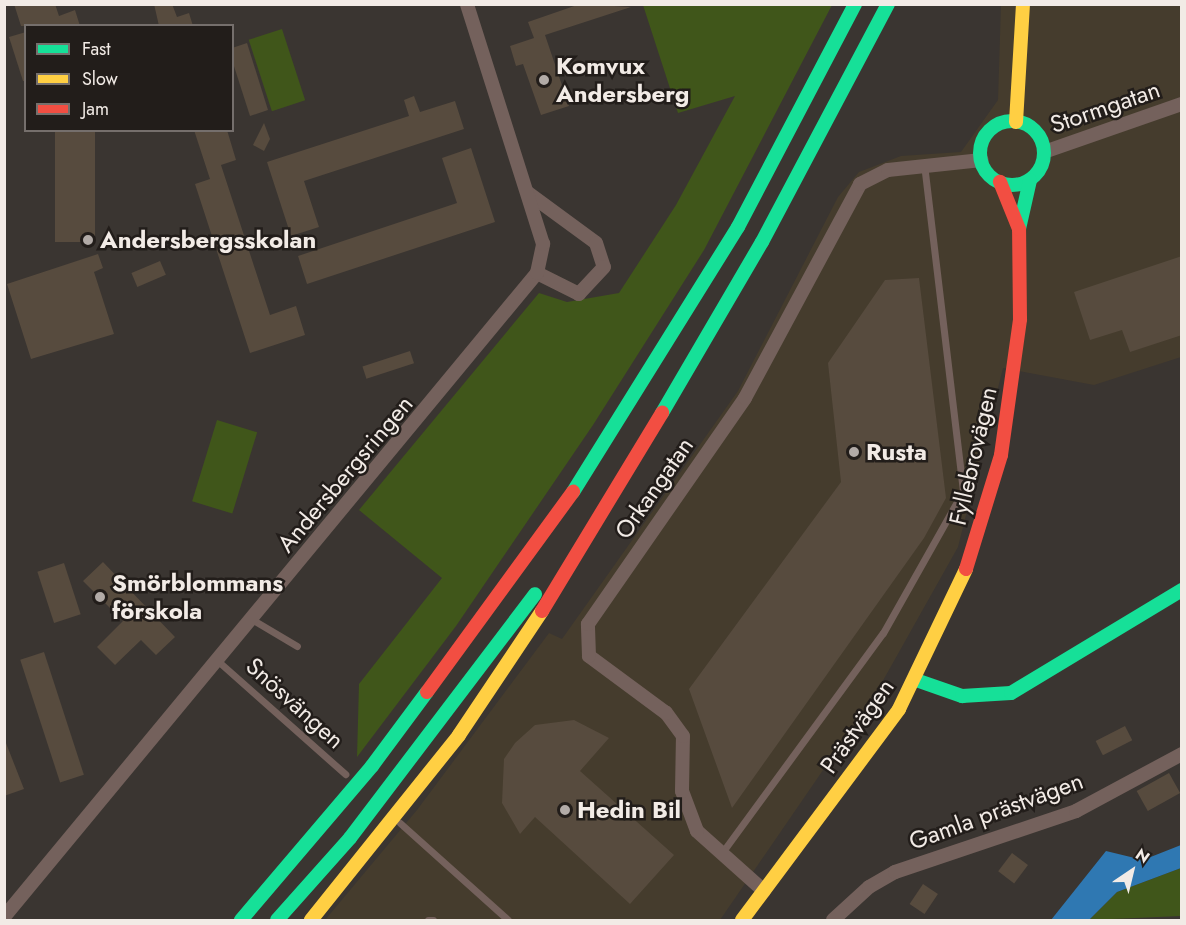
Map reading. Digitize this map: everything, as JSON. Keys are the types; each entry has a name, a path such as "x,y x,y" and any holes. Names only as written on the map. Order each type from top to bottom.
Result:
{"main road":[{"path":"241,921 379,757 565,505 738,228 855,4"},
{"path":"311,921 426,779 516,654 773,221 888,4"},
{"path":"1016,122 1023,4"},
{"path":"981,160 989,132 1016,122 1033,129 1044,152"},
{"name":"Fyllebrovägen","path":"916,680 979,533 1000,455 1020,320 1019,230 1030,180 1041,168 1044,152"},
{"name":"Fyllebrovägen","path":"981,160 1000,182 1019,230"},
{"path":"1000,182 1030,180"},
{"path":"277,921 476,678 670,396"},
{"name":"Prästvägen","path":"742,921 916,680 962,696 1011,693 1182,590"}],"street":[{"name":"Andersbergsringen","path":"4,917 219,662 537,273 543,244 467,4"},
{"name":"Stormgatan","path":"1044,152 1182,104"},
{"name":"Orkangatan","path":"764,891 720,856 697,831 682,791 683,736 666,713 589,656 588,624 745,398 860,184 888,170 981,160"},
{"path":"528,193 596,243 604,267 579,294 537,273"},
{"name":"Gamla prästvägen","path":"833,921 869,887 895,872 1076,811 1182,754"}],"lane":[{"path":"720,856 883,633 963,491 924,166"},
{"path":"253,620 297,646"},
{"name":"Snösvängen","path":"219,662 345,774"},
{"path":"400,823 508,921"},
{"path":"428,921 433,921"}],"shaded area":[{"path":"1001,5 1181,5 1181,357 1094,385 1003,368 958,547 876,693 720,920 325,920 417,810 549,633 562,639 738,391 838,197 859,172 901,156 961,152 998,100"}],"green space":[{"path":"643,5 832,5 704,250 593,425 456,626 357,757 359,684 442,578 359,510 539,293 567,302 619,293 676,205 735,96 678,113"},
{"path":"282,29 305,100 272,111 249,40"},
{"path":"217,420 257,432 232,514 192,501"},
{"path":"1181,868 1181,916 1089,920 1117,892"}],"water":[{"path":"1181,845 1181,868 1117,892 1089,920 1051,920 1106,851 1143,860"}],"building":[{"path":"14,4 55,4 59,16 75,10 79,24 24,24 21,26"},
{"path":"154,4 172,4 177,17 189,13 192,24 159,24"},
{"path":"580,4 631,7 545,35 569,106 541,115 523,64 516,66 510,46 534,38 528,22"},
{"path":"24,33 24,81 23,81 9,37"},
{"path":"247,43 268,110 250,116 234,66 234,47"},
{"path":"414,96 420,112 455,101 464,129 304,181 319,227 291,236 267,162 409,116 404,100"},
{"path":"264,123 270,139 264,151 253,145"},
{"path":"55,132 95,132 95,242 55,242"},
{"path":"195,132 228,132 236,160 221,165 270,315 296,306 305,335 250,353 195,184 210,179"},
{"path":"471,148 495,222 307,284 298,256 457,203 442,158"},
{"path":"98,254 103,268 94,272 114,334 31,359 7,284"},
{"path":"1182,256 1182,335 1130,352 1122,330 1090,340 1074,292"},
{"path":"160,261 166,275 137,287 131,273"},
{"path":"919,278 946,498 924,538 732,808 689,689 841,482 828,363 885,280"},
{"path":"410,351 414,363 366,379 362,366"},
{"path":"103,562 175,637 156,655 141,640 115,665 97,647 123,621 83,581"},
{"path":"64,563 81,614 54,623 37,572"},
{"path":"44,652 84,775 60,782 20,660"},
{"name":"Hedin Bil","path":"574,720 609,738 580,771 674,855 630,904 535,817 520,834 502,803 504,759 515,743 535,725"},
{"path":"1125,726 1132,740 1103,755 1096,741"},
{"path":"4,738 24,789 4,796"},
{"path":"1169,773 1180,793 1148,811 1137,791"},
{"path":"1012,853 1028,865 1014,883 998,871"},
{"path":"923,884 938,894 925,914 910,904"}],"traffic: fast":[{"path":"573,492 738,227 855,4"},
{"path":"662,413 762,242 888,4"},
{"path":"1012,121 1030,127 1038,135 1044,153 1038,171 1030,179 1012,185 994,179 986,171 980,153 986,135 994,127 1012,121"},
{"path":"1019,229 1030,180"},
{"path":"916,680 962,696 1011,693 1182,590"},
{"path":"277,920 350,838 535,594"},
{"path":"241,920 372,766 427,692"}],"traffic: slow":[{"path":"1016,122 1023,4"},
{"path":"742,920 899,709 966,569"},
{"path":"311,920 459,735 542,611"}],"traffic: jam":[{"path":"966,569 1001,455 1020,319 1019,229 1000,182"},
{"path":"542,611 662,413"},
{"path":"427,692 573,492"}],"place":[{"name":"Komvux Andersberg","path":"544,80"},
{"name":"Andersbergsskolan","path":"88,240"},
{"name":"Rusta","path":"854,452"},
{"name":"Smörblommans förskola","path":"100,597"},
{"name":"Hedin Bil","path":"565,810"}]}
